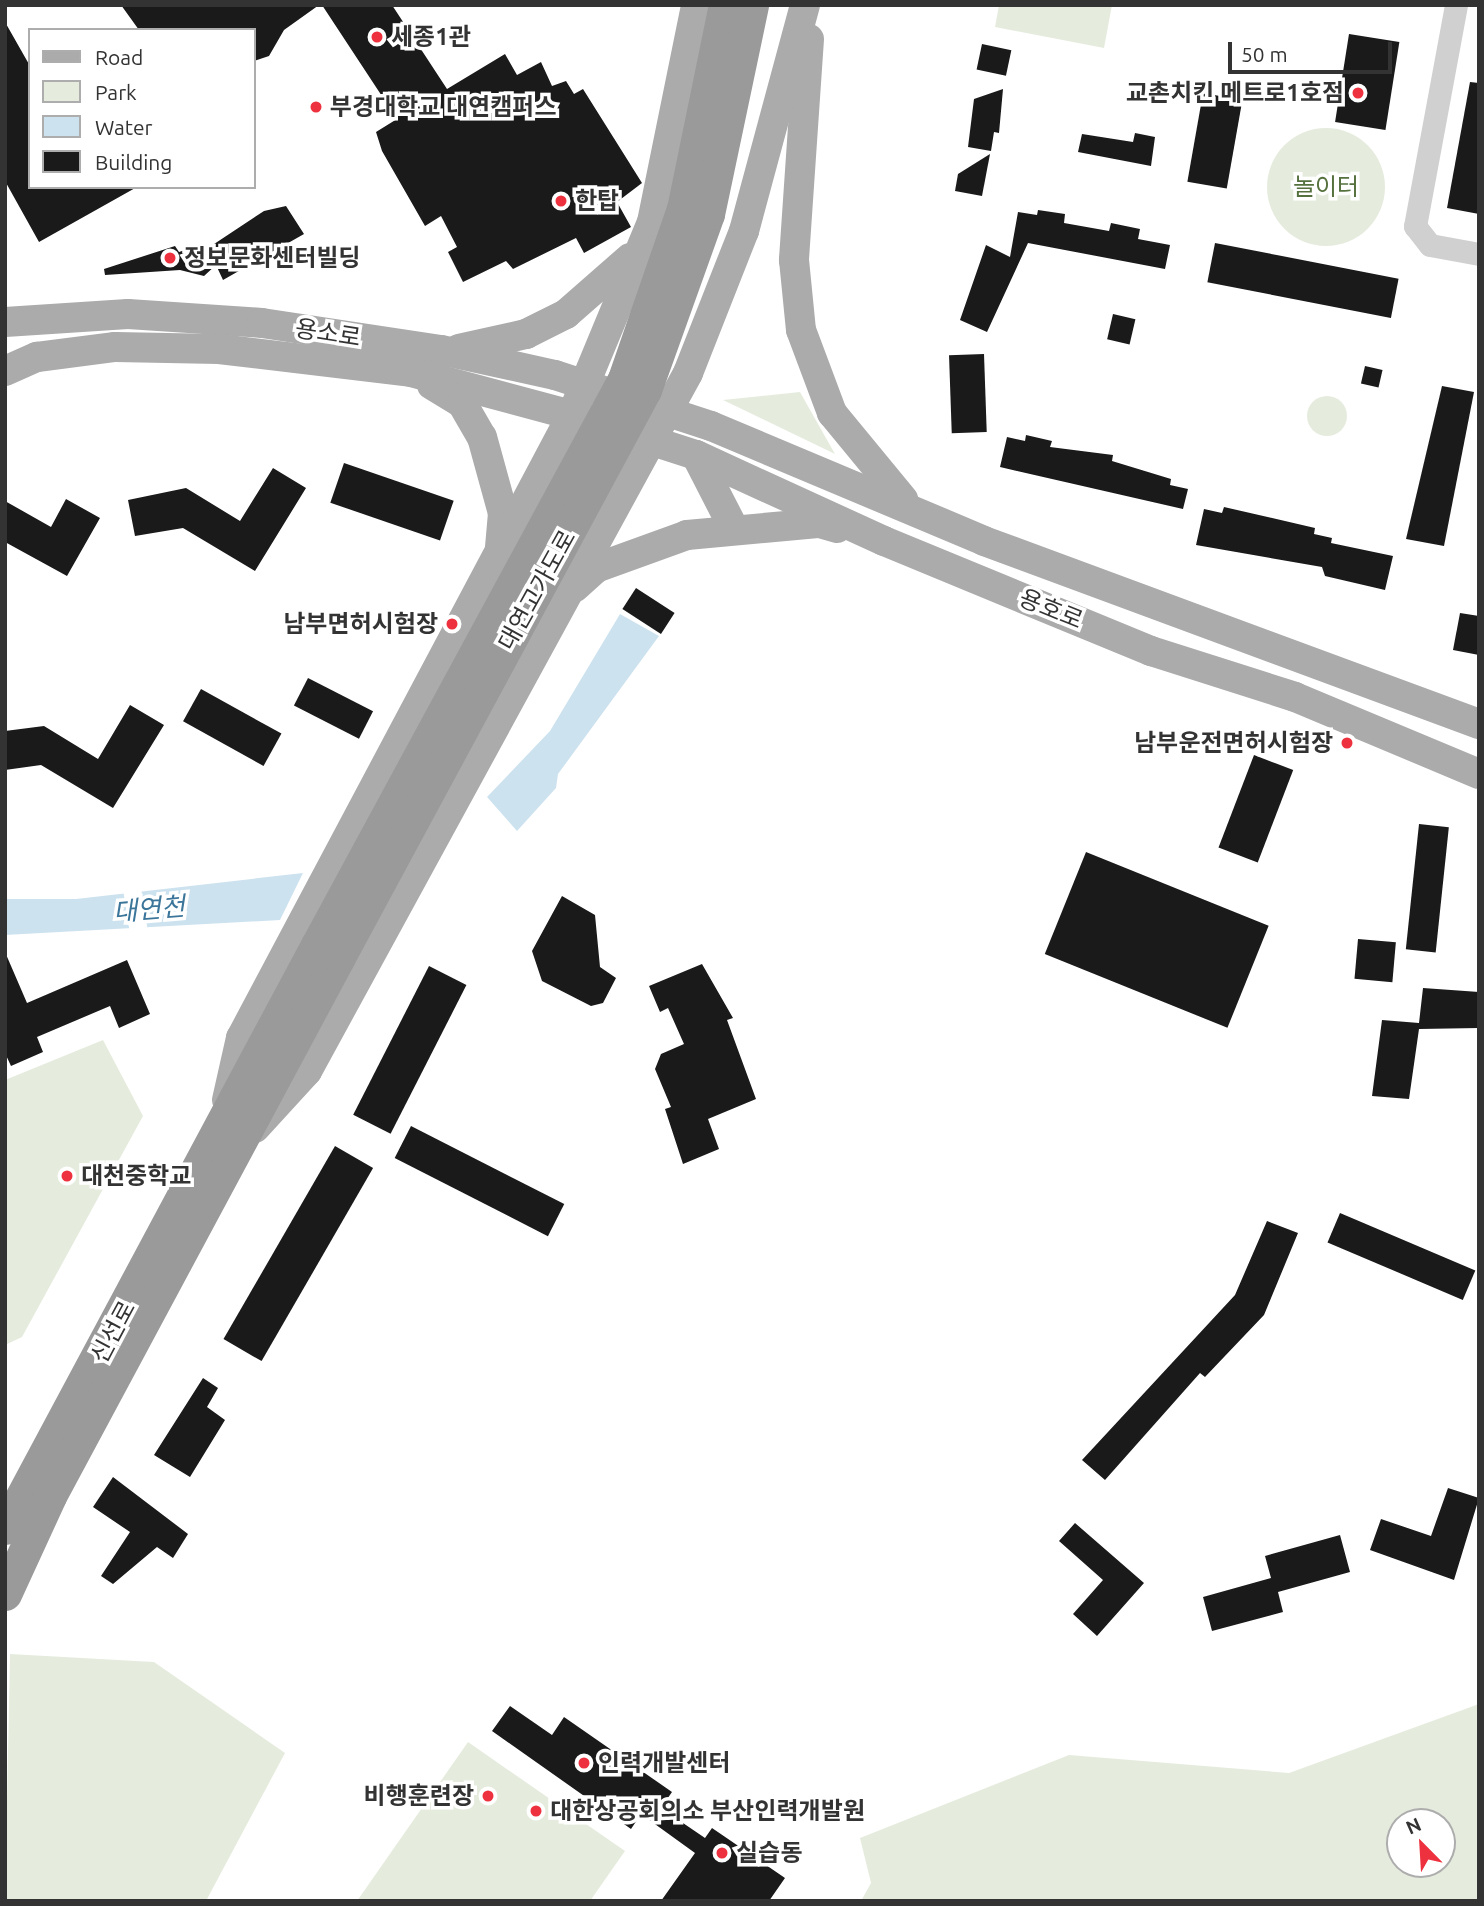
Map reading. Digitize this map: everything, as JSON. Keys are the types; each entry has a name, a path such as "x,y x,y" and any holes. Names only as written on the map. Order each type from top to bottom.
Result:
{"highway":[{"name":"대연고가도로","path":"230,1139 624,379 683,209 726,5"},
{"name":"대연고가도로","path":"328,951 645,390 708,214 752,5"},
{"name":"신선로","path":"5,1528 230,1139"},
{"path":"5,1594 50,1496 230,1139"}],"main road":[{"path":"230,1139 242,1038 572,415 652,222 695,5"},
{"path":"230,1139 307,1072 565,597 655,406 710,324 744,231 805,5"},
{"path":"811,5 794,260 801,330 832,413 871,467 913,510"},
{"path":"441,350 526,334 566,314 624,267 652,222"},
{"name":"용소로","path":"5,322 154,316 262,323 441,350 584,384 655,406"},
{"name":"용소로","path":"5,371 37,357 115,347 219,349 411,372 640,435"},
{"path":"411,372 462,402 482,437 503,513 499,557"},
{"name":"용호로","path":"655,406 984,541 1385,685 1479,724"},
{"name":"용호로","path":"640,435 696,455 884,541 1152,651 1295,697 1471,767"},
{"path":"696,455 734,529"},
{"path":"565,597 596,568 631,553 687,535 820,523 884,541"},
{"path":"1295,697 1279,681 1278,673 1285,668 1385,685"}],"street":[{"path":"1457,5 1415,226 1430,245 1479,254"}],"green space":[{"path":"999,5 1112,5 1104,48 995,27"},
{"name":"놀이터","path":"1326,128 1349,132 1368,145 1381,164 1385,187 1381,210 1368,229 1349,242 1326,246 1303,242 1284,229 1271,210 1267,187 1271,164 1284,145 1303,132"},
{"path":"800,392 835,454 723,400"},
{"path":"1327,396 1341,402 1347,416 1341,430 1327,436 1313,430 1307,416 1313,402"},
{"path":"103,1040 143,1116 22,1337 5,1345 5,1080"},
{"path":"10,1654 154,1662 285,1753 206,1901 5,1901"},
{"path":"1479,1704 1479,1901 861,1901 871,1883 860,1838 1069,1755 1289,1773"},
{"name":"비행훈련장","path":"468,1742 625,1851 590,1901 357,1901"}],"water":[{"path":"620,614 659,636 558,774 556,788 517,831 487,797 550,731"},
{"name":"대연천","path":"303,873 280,920 5,935 5,899 76,899"}],"pier":[{"path":"141,888 147,928 129,930 123,891"}],"building":[{"path":"121,5 319,5 284,30 269,56 256,60 256,28 138,28"},
{"path":"322,5 392,5 447,89 505,54 517,75 541,62 552,86 566,81 574,94 583,89 642,183 617,202 631,227 584,253 576,238 513,269 506,261 463,282 448,252 457,247 441,216 425,226 382,151 376,132 397,119"},
{"path":"5,22 28,62 28,189 133,189 39,242 5,181"},
{"path":"1349,34 1399,42 1385,130 1335,122"},
{"path":"982,44 1011,50 1006,76 977,69"},
{"path":"1470,82 1479,83 1479,214 1447,208"},
{"path":"1003,89 999,133 994,132 991,151 968,147 974,99"},
{"path":"1203,93 1242,100 1227,189 1187,182"},
{"path":"1135,133 1155,137 1151,166 1078,152 1082,134 1133,142"},
{"path":"990,154 982,196 955,191 958,174"},
{"path":"286,206 304,234 223,280 216,265 204,276 180,270 105,275 104,269 175,246 179,252 194,247 199,254 264,211"},
{"path":"1038,210 1065,214 1064,223 1109,231 1111,223 1140,229 1138,239 1170,245 1165,269 1028,243 987,332 960,320 986,245 1010,257 1018,212 1037,215"},
{"path":"1215,243 1399,279 1391,318 1207,282"},
{"path":"1113,314 1135,319 1130,345 1107,339"},
{"path":"984,354 987,432 952,433 949,355"},
{"path":"1365,366 1383,370 1378,388 1361,384"},
{"path":"1442,386 1474,392 1444,546 1406,539"},
{"path":"1026,435 1052,441 1050,447 1113,455 1112,461 1171,479 1170,485 1188,489 1183,509 1000,467 1007,437 1025,441"},
{"path":"344,463 454,501 440,540 330,503"},
{"path":"273,468 306,488 255,571 183,528 135,536 128,500 186,488 240,521"},
{"path":"66,499 100,518 67,576 5,542 5,501 51,527"},
{"path":"1224,507 1315,528 1314,534 1332,538 1331,543 1393,556 1385,590 1325,576 1322,567 1196,545 1204,509 1222,513"},
{"path":"636,588 675,613 661,634 622,609"},
{"path":"1460,613 1479,616 1479,655 1453,650"},
{"path":"308,678 373,711 359,739 294,706"},
{"path":"201,689 281,734 264,766 183,721"},
{"path":"130,705 164,725 113,808 41,765 5,770 5,731 44,726 98,759"},
{"path":"1254,755 1293,770 1258,862 1219,847"},
{"path":"1419,824 1449,827 1436,952 1406,949"},
{"path":"1086,852 1269,926 1227,1028 1045,954"},
{"path":"562,896 595,915 600,967 616,978 603,1003 591,1006 542,981 532,951"},
{"path":"1358,939 1396,942 1392,982 1355,979"},
{"path":"5,952 27,1003 127,960 150,1014 119,1028 110,1006 37,1037 43,1052 11,1066 5,1053"},
{"path":"702,964 733,1018 727,1020 756,1099 708,1119 719,1149 683,1164 665,1109 671,1107 655,1069 661,1054 684,1044 668,1008 660,1012 649,986"},
{"path":"429,966 466,985 391,1134 353,1115"},
{"path":"1423,988 1479,992 1479,1028 1419,1029 1409,1099 1372,1096 1382,1020 1419,1023"},
{"path":"411,1126 564,1204 548,1236 395,1158"},
{"path":"335,1146 373,1168 262,1361 224,1339"},
{"path":"1340,1213 1475,1270 1463,1300 1327,1242"},
{"path":"1267,1221 1298,1233 1264,1315 1205,1377 1200,1373 1105,1480 1082,1460 1235,1295"},
{"path":"203,1378 218,1388 207,1407 225,1420 190,1477 154,1455"},
{"path":"113,1477 188,1534 173,1558 157,1547 113,1584 101,1576 130,1532 93,1507"},
{"path":"1448,1488 1479,1498 1454,1580 1370,1550 1381,1519 1431,1536"},
{"path":"1075,1523 1144,1583 1097,1636 1073,1614 1103,1580 1059,1541"},
{"path":"1340,1535 1350,1572 1278,1592 1283,1612 1212,1631 1203,1597 1271,1578 1265,1556"},
{"name":"인력개발센터","path":"510,1706 552,1735 564,1717 672,1792 661,1808 705,1838 712,1828 785,1878 769,1901 661,1901 695,1853 641,1814 631,1829 492,1731"}],"place":[{"name":"세종1관","path":"377,37"},
{"name":"교촌치킨 메트로1호점","path":"1358,93"},
{"name":"부경대학교 대연캠퍼스","path":"316,107"},
{"name":"한탑","path":"561,201"},
{"name":"정보문화센터빌딩","path":"170,258"},
{"name":"남부면허시험장","path":"452,624"},
{"name":"남부운전면허시험장","path":"1347,743"},
{"name":"대천중학교","path":"67,1176"},
{"name":"인력개발센터","path":"584,1763"},
{"name":"비행훈련장","path":"488,1796"},
{"name":"대한상공회의소 부산인력개발원","path":"536,1811"},
{"name":"실습동","path":"722,1853"}]}
